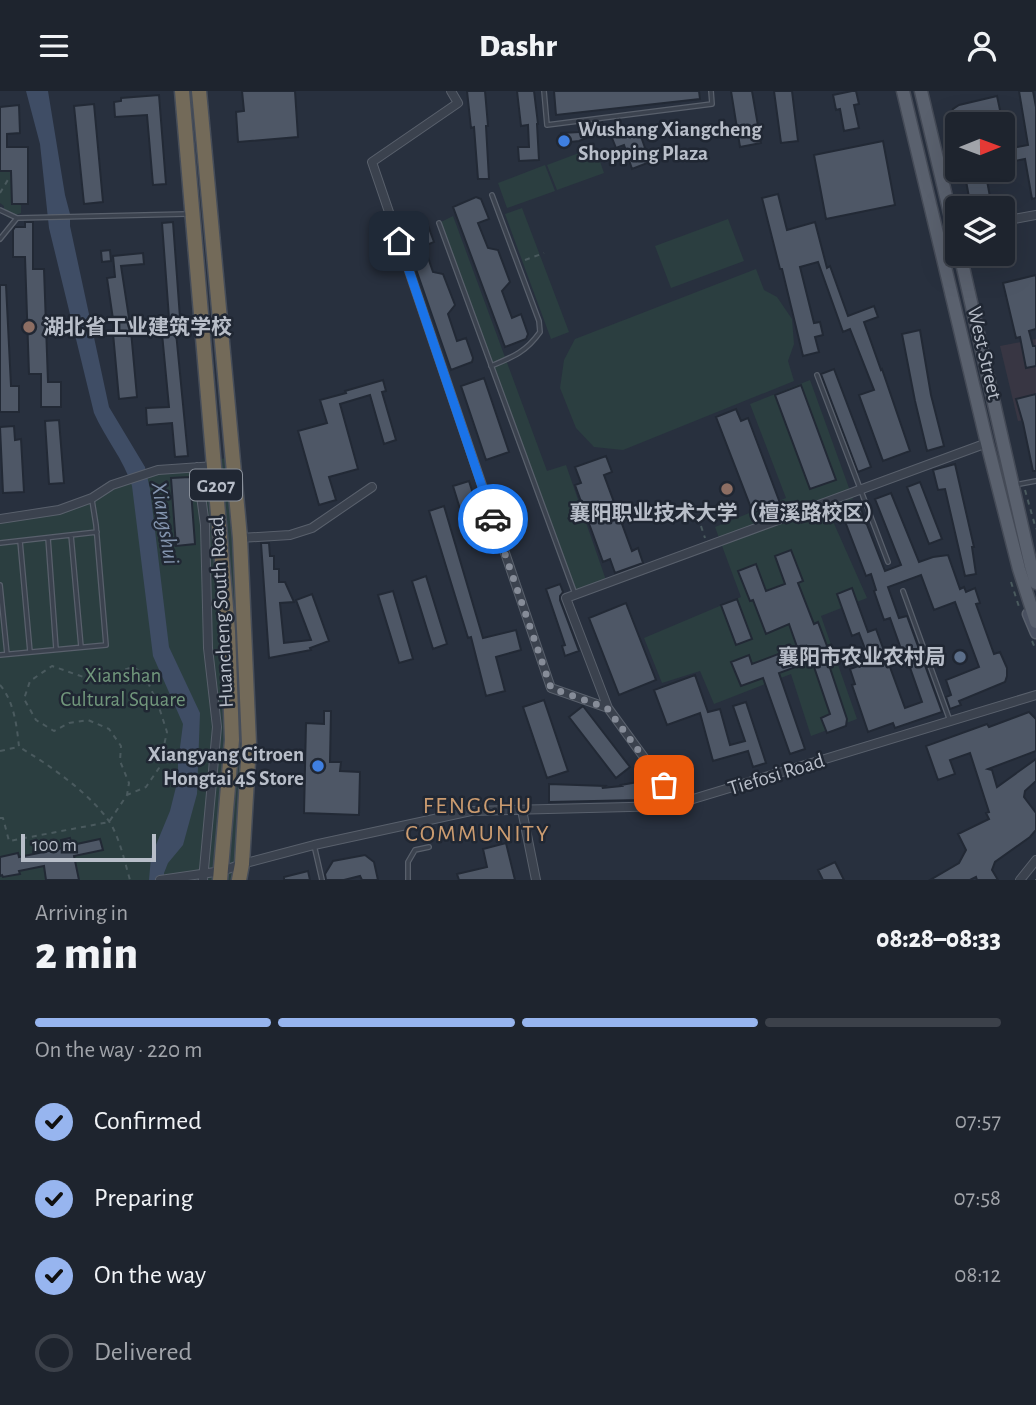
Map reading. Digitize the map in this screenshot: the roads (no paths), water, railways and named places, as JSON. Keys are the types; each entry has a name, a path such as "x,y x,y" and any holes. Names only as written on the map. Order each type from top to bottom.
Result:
{"highway":[{"name":"Huancheng South Road","path":"182,91 228,631 232,740 221,876"},
{"name":"Huancheng South Road","path":"199,91 240,538 249,744 239,880"}],"main road":[{"name":"West Street","path":"901,91 985,443 1036,622"},
{"path":"923,91 948,196"},
{"name":"West Street","path":"965,266 1036,583"}],"street":[{"path":"451,91 458,103 372,162 551,688 607,708"},
{"path":"1015,219 1036,215"},
{"path":"678,804 607,708 566,598 985,443 1015,571 1036,633"},
{"path":"0,519 59,510 92,498 112,485 158,470 215,466"},
{"path":"197,467 205,525 208,648 217,727 204,877"},
{"path":"1014,485 1036,569"},
{"path":"240,538 290,535 312,528 372,487"},
{"name":"Tiefosi Road","path":"160,880 221,876 242,864 314,845 471,811 670,806 1036,695"},
{"path":"522,810 536,880"},
{"path":"1020,880 1036,860"}],"lane":[{"path":"544,91 547,125 712,104 711,91"},
{"path":"491,366 518,355 540,332 539,321 492,195"},
{"path":"0,210 17,218 193,213"},
{"path":"0,239 17,218"},
{"path":"439,223 576,594"},
{"path":"817,375 888,562"},
{"path":"1014,485 1036,481"},
{"path":"0,655 106,645 92,498"},
{"path":"0,543 97,532"},
{"path":"71,535 81,647"},
{"path":"48,538 56,649"},
{"path":"20,541 30,652"},
{"path":"0,585 7,654"},
{"path":"903,591 951,722"},
{"path":"314,845 322,880"},
{"path":"408,880 408,862 415,850 429,847"}],"water":[{"name":"Xiangshui","path":"26,91 48,91 70,226 109,407 145,467 169,647 200,713 197,794 183,845 168,863 164,880 149,880 151,857 170,811 178,779 183,724 153,656 132,486 94,413 49,228 40,144"}],"place":[{"name":"Wushang Xiangcheng Shopping Plaza","path":"564,141"},
{"name":"湖北省工业建筑学校","path":"29,327"},
{"name":"襄阳职业技术大学（檀溪路校区）","path":"727,489"},
{"name":"襄阳市农业农村局","path":"960,657"},
{"name":"Xiangyang Citroen Hongtai 4S Store","path":"318,766"}],"district":[{"name":"FENGCHU COMMUNITY","path":"478,819"}],"park label":[{"name":"Xianshan Cultural Square","path":"123,687"}]}
